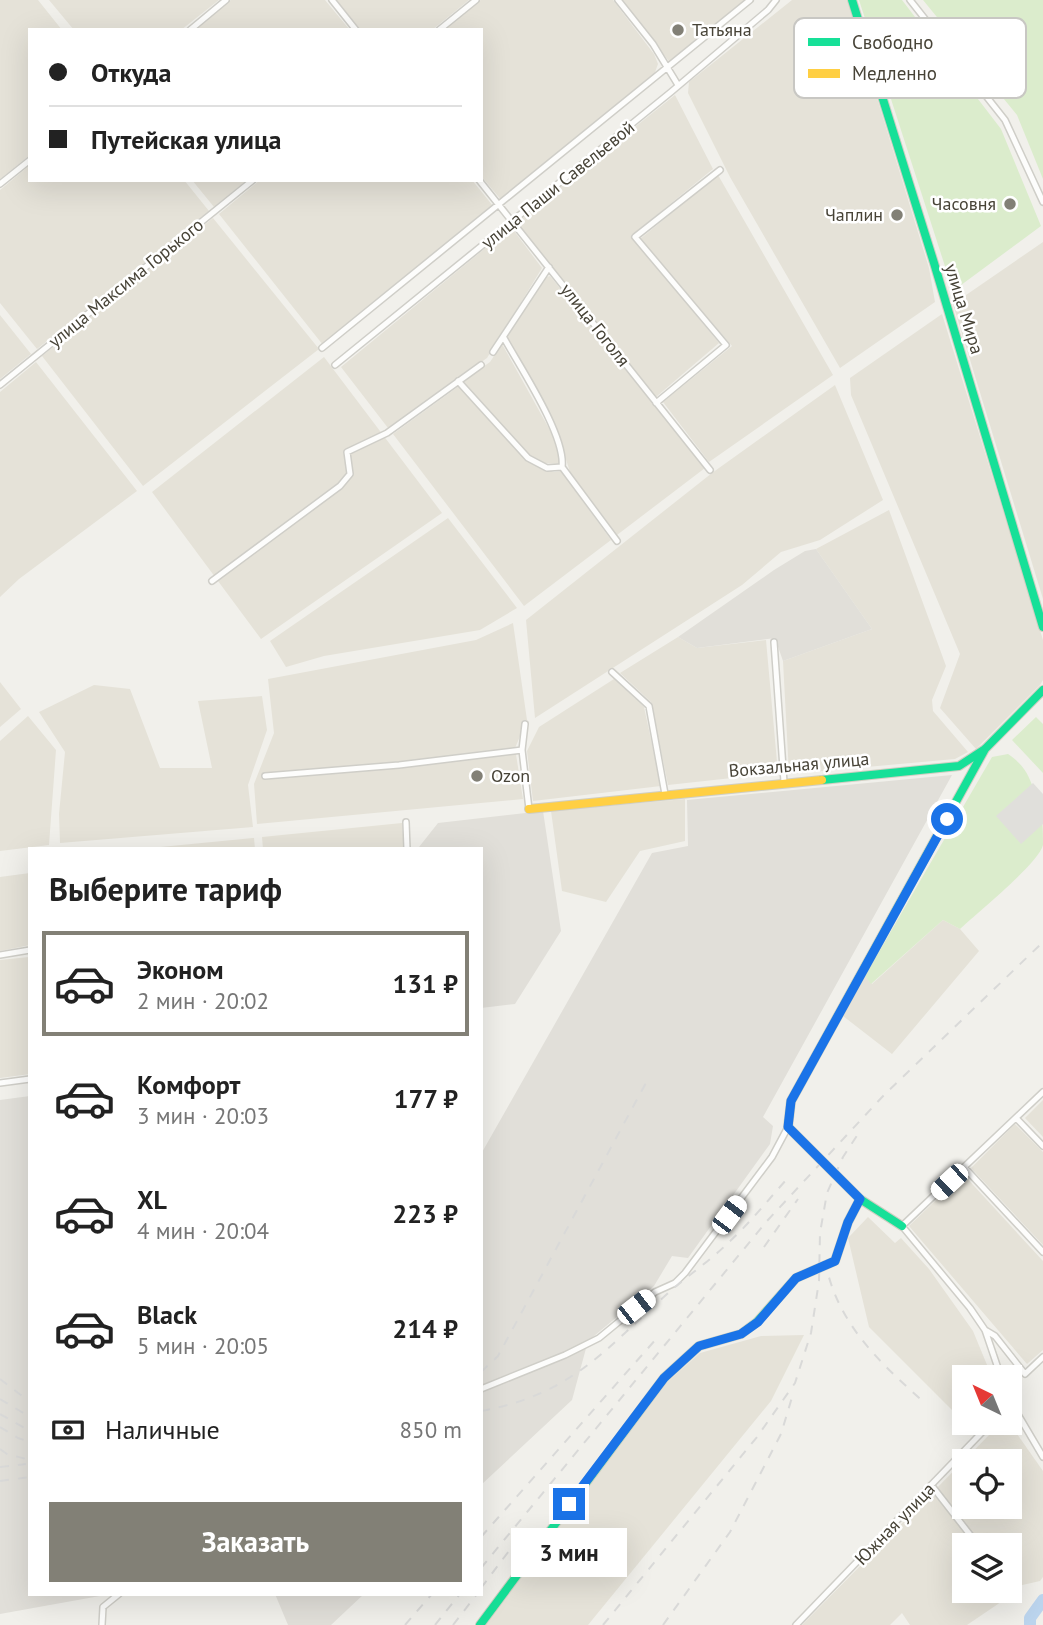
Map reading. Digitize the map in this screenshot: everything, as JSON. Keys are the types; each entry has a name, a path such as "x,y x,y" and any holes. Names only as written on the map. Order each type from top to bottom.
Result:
{"street":[{"path":"192,28 226,0"},
{"path":"332,0 354,28"},
{"path":"441,28 476,0"},
{"path":"618,0 653,44 678,85"},
{"name":"улица Паши Савельевой","path":"322,348 750,0"},
{"name":"улица Паши Савельевой","path":"335,365 513,222 776,0"},
{"name":"улица Мира","path":"852,0 858,18"},
{"path":"910,0 924,18"},
{"name":"улица Мира","path":"883,98 1043,627"},
{"path":"988,98 1005,120 1043,202"},
{"path":"0,184 28,162"},
{"path":"656,403 726,345 635,237 720,170"},
{"name":"улица Максима Горького","path":"0,385 251,182"},
{"name":"улица Гоголя","path":"481,182 710,470"},
{"path":"493,352 549,267"},
{"path":"503,338 550,421 564,458 562,467 617,541"},
{"path":"212,581 340,486 350,474 347,452 387,433 481,365"},
{"path":"458,381 528,458 547,468 562,467"},
{"path":"774,642 784,782"},
{"path":"612,673 649,706 665,793"},
{"name":"Вокзальная улица","path":"529,809 959,765 985,749 1042,691"},
{"path":"525,724 522,750 529,809"},
{"path":"483,1388 565,1355 598,1338 656,1292 675,1283 685,1273 772,1157 788,1127 791,1101 985,749"},
{"path":"265,776 399,765 522,750"},
{"path":"406,822 407,847"},
{"path":"0,955 28,950"},
{"path":"0,1083 28,1079"},
{"path":"902,1226 1043,1092"},
{"path":"1016,1118 1043,1146"},
{"path":"788,1127 860,1199 902,1226 970,1308 985,1331 997,1365"},
{"path":"964,1167 1043,1252"},
{"path":"480,1625 664,1378 699,1346 741,1334 758,1322 796,1278 835,1261 848,1222 860,1199"},
{"path":"985,1331 995,1336 1025,1374 1043,1357"},
{"path":"1022,1421 1043,1457"},
{"name":"Южная улица","path":"796,1625 980,1435"},
{"path":"932,1486 969,1533"},
{"path":"102,1625 103,1607 117,1596"}],"shaded area":[{"path":"0,0 38,0 60,28 28,28 28,157 0,179"},
{"path":"49,0 219,0 184,28 72,28"},
{"path":"231,0 325,0 348,28 197,28"},
{"path":"336,0 469,0 434,28 359,28"},
{"path":"481,0 613,0 654,54 658,64 654,75 502,201 483,178 483,28 446,28"},
{"path":"622,0 753,0 671,64"},
{"path":"792,0 847,0 853,18 794,18 794,98 877,98 929,268 935,302 840,368 730,177 688,93 689,82"},
{"path":"675,95 713,169 631,236 719,343 656,397 516,222"},
{"path":"28,167 28,182 186,182 209,211 37,349 0,303 0,190"},
{"path":"718,175 833,375 709,462 663,402 732,346 640,239"},
{"path":"194,182 245,182 214,207"},
{"path":"258,182 474,182 493,206 323,345 219,214"},
{"path":"213,218 319,349 143,486 42,356"},
{"path":"511,227 542,268 487,358 388,428 341,367"},
{"path":"1043,242 1043,599 953,304"},
{"path":"550,276 705,468 617,535 570,472 554,422 506,339 544,278"},
{"path":"942,314 1043,640 1043,680 1040,685 976,749 940,708 960,654 851,395 850,378"},
{"path":"0,315 31,354 0,379"},
{"path":"502,344 551,432 561,457 560,464 542,463 530,457 463,381 490,362"},
{"path":"324,357 442,513 261,639 152,492"},
{"path":"36,362 137,491 19,579 0,597 0,392"},
{"path":"835,385 883,500 820,540 781,552 742,585 535,718 526,620 712,473"},
{"path":"459,386 500,433 534,465 554,472 561,471 611,540 524,606 393,434"},
{"path":"889,510 946,666 932,700 933,711 968,752 955,759 789,774 783,661 872,629 816,549"},
{"path":"448,518 517,608 480,630 324,656 286,667 270,641"},
{"path":"816,549 872,629 783,661 775,638 697,648 678,637 774,570 805,551"},
{"path":"513,623 527,720 515,748 523,799 257,824 254,784 274,733 268,679 476,640"},
{"path":"678,637 697,648 766,640 778,773 668,785 651,702 620,673"},
{"path":"614,679 644,707 661,786 533,801 527,751 539,727"},
{"path":"0,682 21,709 0,727"},
{"path":"94,685 130,689 160,768 212,768 198,701 262,696 267,730 248,785 253,827 60,843 59,814 65,752 39,712"},
{"path":"28,716 56,750 49,845 0,851 0,741"},
{"path":"952,775 763,1117 773,1126 770,1144 688,1258 672,1256 654,1286 588,1341 572,1400 483,1483 483,1150 652,853 688,846 687,800"},
{"path":"1033,783 1043,794 1043,824 1021,844 996,816"},
{"path":"685,799 685,841 640,851 606,902 562,891 551,811"},
{"path":"543,811 561,931 515,1004 483,1008 483,847 419,847 438,823"},
{"path":"402,823 404,847 263,847 262,837"},
{"path":"253,838 255,847 161,847"},
{"path":"28,873 28,945 0,951 0,877"},
{"path":"943,920 960,929 979,951 892,1054 843,1016 865,976 872,984"},
{"path":"28,957 28,1074 0,1078 0,960"},
{"path":"28,1096 28,1596 100,1596 0,1614 0,1100"},
{"path":"1043,1100 1043,1137 1025,1118"},
{"path":"1015,1124 1043,1152 1043,1245 971,1168"},
{"path":"963,1174 1043,1261 1043,1350 1027,1364 909,1226"},
{"path":"868,1217 895,1243 901,1238 929,1269 973,1331 987,1365 952,1365 952,1410 869,1327 848,1238"},
{"path":"804,1335 771,1401 588,1625 486,1625 665,1384 700,1353 761,1336"},
{"path":"989,1435 1018,1435 1043,1471 1043,1577 1040,1581 1022,1585 1022,1533 952,1533 952,1603 999,1603 967,1625 910,1625 902,1613 890,1625 802,1625 952,1473 952,1519 1022,1519 1022,1449 975,1449"},
{"path":"276,1596 362,1596 331,1625 288,1625"}],"green space":[{"path":"859,0 902,0 916,18 865,18"},
{"path":"923,0 1043,0 1043,179 1017,115 1003,98 1026,98 1026,18 938,18"},
{"path":"891,98 977,98 1001,129 1041,226 953,291"},
{"path":"1036,717 1043,724 1043,773 1012,740"},
{"path":"1008,754 1027,773 1039,803 1043,845 1039,853 1019,876 960,929 943,920 871,984 865,976 992,757"}],"waterway":[{"path":"1030,1625 1030,1618 1043,1600"}],"railway":[{"path":"483,1566 767,1221 884,1095 1043,942"},
{"path":"483,1370 498,1356 647,1081"},
{"path":"603,1625 757,1437 795,1383 811,1333 819,1281 820,1233 827,1193 843,1157 860,1131"},
{"path":"483,1411 539,1394 584,1368 722,1249 787,1179"},
{"path":"764,1247 798,1199"},
{"path":"825,1260 839,1303 862,1340 892,1373 926,1404"},
{"path":"483,1535 657,1338"},
{"path":"0,1379 28,1400"},
{"path":"663,1625 730,1532 781,1434 793,1394"},
{"path":"0,1399 28,1416"},
{"path":"0,1414 28,1430"},
{"path":"0,1427 28,1441"},
{"path":"0,1449 7,1454 28,1459"},
{"path":"0,1467 26,1464"},
{"path":"0,1481 28,1477"},
{"path":"483,1585 521,1535"},
{"path":"405,1625 430,1596"},
{"path":"435,1625 458,1596"},
{"path":"453,1625 475,1596"}],"traffic: fast":[{"path":"852,0 858,18"},
{"path":"883,98 1043,627"},
{"path":"822,780 959,766 985,749 1043,690"},
{"path":"902,1226 860,1199 788,1127 791,1101 985,749"},
{"path":"480,1625 664,1378 699,1346 741,1334 757,1322 796,1278 835,1261 848,1222 860,1199"}],"traffic: slow":[{"path":"529,809 822,780"}],"place":[{"name":"Татьяна","path":"678,30"},
{"name":"Часовня","path":"1010,204"},
{"name":"Чаплин","path":"897,215"},
{"name":"Ozon","path":"477,776"}],"route":[{"path":"569,1504 664,1378 699,1346 741,1334 758,1322 796,1278 835,1261 848,1222 860,1199 788,1127 791,1101 947,819"}]}
